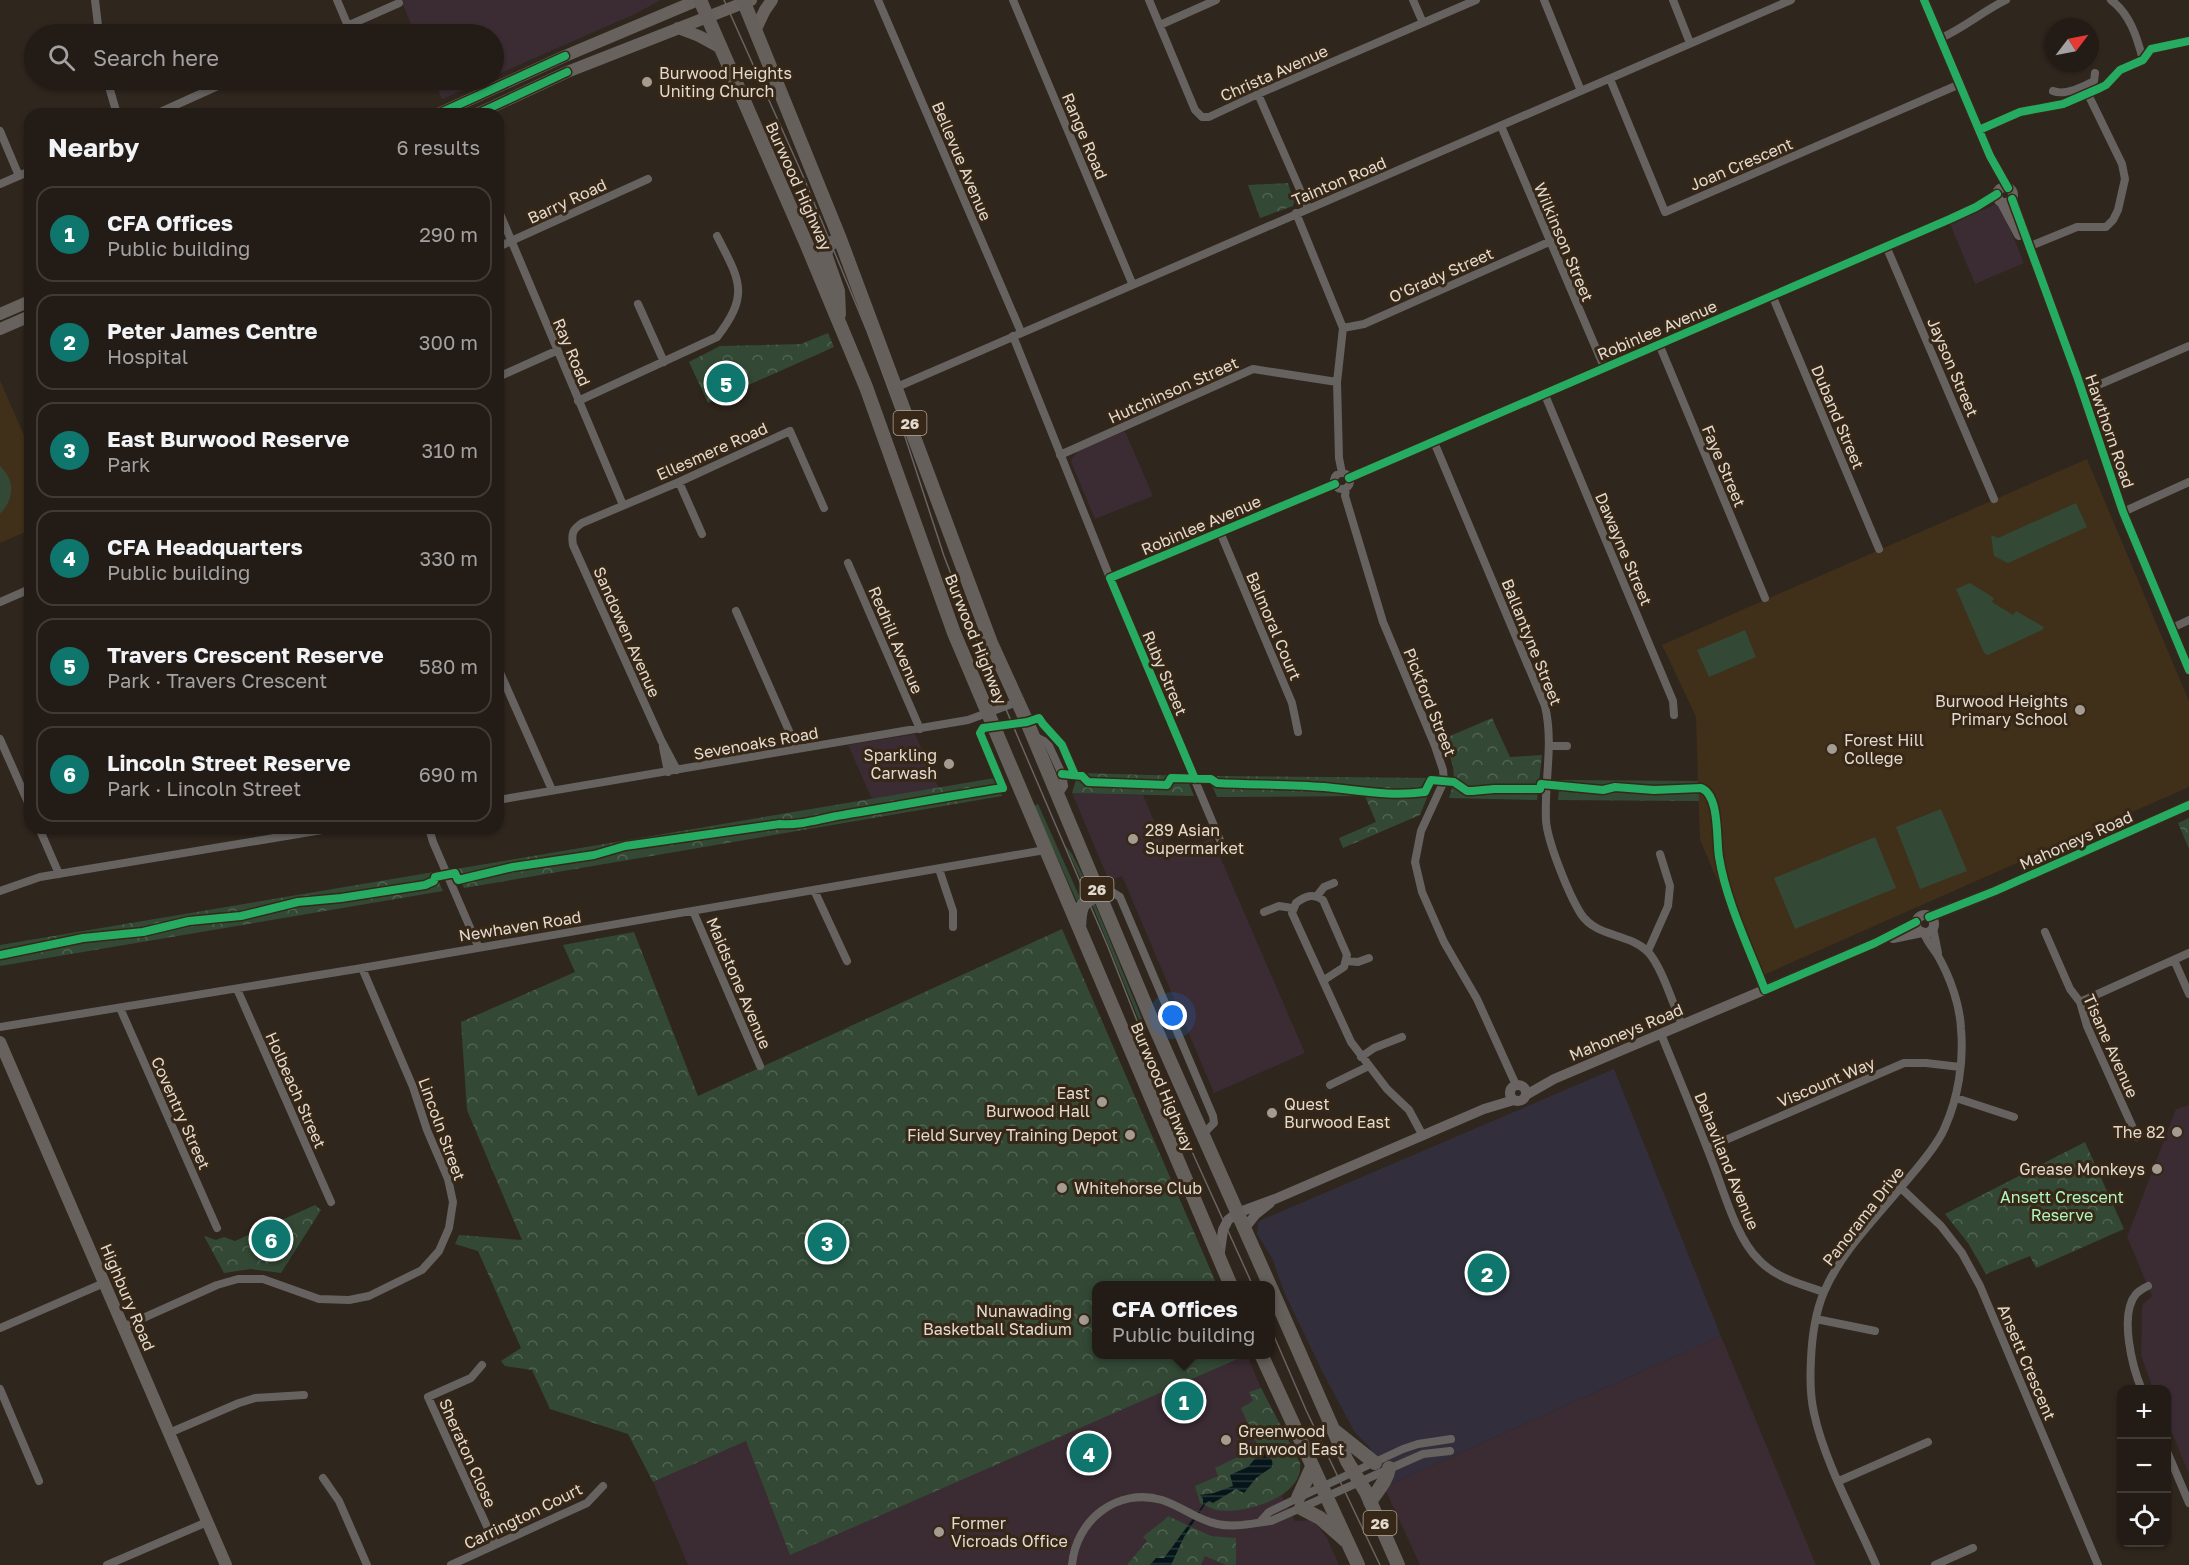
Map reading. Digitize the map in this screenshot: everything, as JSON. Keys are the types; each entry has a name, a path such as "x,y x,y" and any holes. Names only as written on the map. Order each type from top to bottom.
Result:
{"highway":[{"name":"Burwood Highway","path":"699,0 877,415 948,619 1229,1281"},
{"name":"Burwood Highway","path":"746,1 755,32 840,239 897,387 991,643 1267,1281"},
{"path":"839,322 838,291 825,254 829,244 840,239"},
{"path":"1079,930 1082,905 1099,894"},
{"name":"Burwood Highway","path":"1275,1298 1398,1565"},
{"name":"26","path":"1263,1359 1359,1565"},
{"path":"1334,1430 1375,1462"},
{"path":"1312,1467 1299,1503 1350,1544"},
{"path":"1370,1502 1379,1486 1387,1478 1389,1468"}],"main road":[{"path":"665,14 676,0"},
{"path":"504,88 699,0"},
{"path":"755,32 772,0"},
{"name":"Hawthorn Road","path":"1924,0 1990,156 2003,196 2028,248 2082,392 2123,512 2189,670"},
{"path":"490,108 567,72 746,1"},
{"path":"678,28 721,48"},
{"path":"461,108 500,90"},
{"path":"0,314 24,304"},
{"path":"0,329 24,319"},
{"name":"Mahoneys Road","path":"1237,1213 1422,1136 1484,1109 1518,1091 1554,1079 1875,943 1926,926 1974,900 2189,805"},
{"name":"Highbury Road","path":"1,1050 226,1565"},
{"name":"Mahoneys Road","path":"1244,1229 1256,1214 1275,1199"},
{"path":"1219,1259 1222,1230 1228,1220 1237,1213"}],"street":[{"path":"95,0 98,24"},
{"path":"337,0 347,24"},
{"name":"Bellevue Avenue","path":"878,0 1017,334"},
{"name":"Range Road","path":"1013,0 1132,283"},
{"name":"Christa Avenue","path":"1149,0 1195,110 1202,117 1209,117 1258,93 1476,0"},
{"path":"1160,25 1216,0"},
{"path":"1413,0 1423,23"},
{"path":"1544,0 1581,91"},
{"path":"1673,0 1690,43"},
{"name":"Tainton Road","path":"897,387 1132,283 1791,0"},
{"path":"1941,38 1956,31 1987,9 2006,0"},
{"path":"2111,0 2121,7 2129,21 2143,60"},
{"path":"352,24 399,3"},
{"path":"2053,91 2060,94 2084,86 2094,81 2095,73"},
{"name":"Joan Crescent","path":"1610,79 1665,212 1960,84"},
{"path":"2028,248 2077,227 2106,227 2118,210 2125,179 2122,164 2084,86"},
{"path":"110,90 115,108"},
{"path":"169,108 209,90"},
{"path":"1258,93 1308,208"},
{"name":"Wilkinson Street","path":"1501,126 1604,367"},
{"path":"0,131 19,176"},
{"path":"0,184 24,174"},
{"name":"Barry Road","path":"504,244 648,179"},
{"name":"Robinlee Avenue","path":"1346,475 1434,442 1545,395 1604,367 2003,196"},
{"path":"1296,213 1343,328 1337,382 1339,458 1350,482 1346,488 1341,489 1335,484 1335,479 1338,475 1346,475"},
{"name":"Ray Road","path":"504,224 623,505"},
{"path":"578,400 717,337 729,321 740,295 735,271 717,236"},
{"name":"O'Grady Street","path":"1343,328 1364,324 1550,243"},
{"name":"Jayson Street","path":"1886,246 1994,499"},
{"name":"Duband Street","path":"1772,295 1879,549"},
{"path":"638,304 664,362"},
{"name":"Ruby Street","path":"1017,334 1060,455 1220,840"},
{"name":"Faye Street","path":"1659,344 1765,598"},
{"path":"2082,392 2189,346"},
{"path":"504,374 556,351"},
{"name":"Hutchinson Street","path":"1060,455 1253,369 1337,382"},
{"name":"Dawayne Street","path":"1545,395 1674,700 1674,715"},
{"name":"Ellesmere Road","path":"571,535 574,528 582,523 679,482 790,430 824,508"},
{"name":"Ballantyne Street","path":"1434,442 1545,706 1549,724 1546,821 1559,866 1581,915 1602,931 1632,941 1648,951"},
{"path":"679,482 702,534"},
{"path":"2123,512 2189,482"},
{"name":"Robinlee Avenue","path":"1110,578 1335,484"},
{"name":"Pickford Street","path":"1346,488 1345,496 1383,622 1443,770 1444,781 1421,831 1415,862 1422,892 1444,942 1482,1010 1518,1091"},
{"name":"Balmoral Court","path":"1220,532 1293,703 1298,732"},
{"name":"Sandowen Avenue","path":"571,535 573,545 661,740 678,770"},
{"name":"Redhill Avenue","path":"848,563 920,729"},
{"path":"0,602 24,592"},
{"path":"736,611 797,749"},
{"path":"2172,628 2189,620"},
{"path":"504,682 552,790"},
{"name":"Sevenoaks Road","path":"504,799 974,719 1017,702"},
{"path":"0,739 24,793"},
{"name":"Sandowen Avenue","path":"661,740 668,772"},
{"path":"1549,746 1567,746"},
{"path":"42,834 59,874"},
{"path":"0,891 24,881 59,874 298,834"},
{"path":"427,834 433,842"},
{"path":"431,834 478,946"},
{"name":"Newhaven Road","path":"0,1027 362,968 478,946 1045,850"},
{"path":"1660,854 1670,886 1668,906 1648,951 1658,967 1682,1025"},
{"path":"939,869 953,911 953,927"},
{"path":"1317,896 1324,887 1334,883"},
{"path":"814,890 847,962"},
{"name":"Burwood Highway","path":"1099,894 1112,892 1119,895 1122,900 1213,1116 1214,1123 1202,1134"},
{"path":"1292,908 1302,898 1310,896 1317,896 1327,907 1347,955 1347,961 1344,967 1324,980"},
{"path":"1264,912 1279,906 1292,908"},
{"path":"1292,908 1294,920 1324,980 1344,1028 1361,1057 1387,1089 1409,1110 1422,1136"},
{"name":"Maidstone Avenue","path":"693,911 760,1066"},
{"name":"Panorama Drive","path":"1876,1565 1825,1448 1814,1413 1810,1377 1816,1319 1824,1292 1848,1253 1944,1130 1956,1098 1960,1067 1959,1015 1950,984 1926,926"},
{"name":"Tisane Avenue","path":"2045,933 2070,989 2080,1002 2087,1026 2137,1137"},
{"path":"2080,1002 2189,953"},
{"path":"1347,961 1358,962 1369,958"},
{"path":"2174,960 2189,994"},
{"name":"Lincoln Street","path":"123,1327 217,1285 238,1279 263,1279 319,1299 349,1300 369,1296 422,1270 439,1251 449,1228 453,1202 448,1179 413,1087 362,968"},
{"name":"Holbeach Street","path":"237,989 331,1202"},
{"name":"Coventry Street","path":"120,1008 217,1228"},
{"name":"Dehaviland Avenue","path":"1661,1034 1741,1233 1756,1258 1782,1277 1824,1292"},
{"path":"1361,1057 1374,1048 1402,1037"},
{"name":"Viscount Way","path":"1707,1148 1904,1063 1960,1067"},
{"path":"1330,1085 1369,1066"},
{"path":"1956,1098 2014,1118"},
{"name":"Ansett Crescent","path":"1901,1188 1941,1226 1962,1253 1980,1286 2098,1565"},
{"path":"0,1328 104,1283"},
{"path":"2141,1385 2129,1350 2130,1309 2138,1293 2148,1286"},
{"path":"1816,1319 1875,1331"},
{"name":"Sheraton Close","path":"482,1365 471,1378 428,1397 495,1544"},
{"path":"0,1389 39,1481"},
{"path":"169,1433 255,1398 304,1395"},
{"path":"1356,1477 1375,1462 1418,1444 1451,1439"},
{"path":"1839,1481 1928,1442"},
{"path":"1072,1565 1080,1533 1093,1516 1126,1498 1141,1497 1160,1500 1202,1519 1230,1526 1244,1525 1271,1521 1299,1503 1356,1477 1389,1468 1423,1454 1450,1451"},
{"path":"2171,1461 2189,1503"},
{"path":"323,1478 339,1502 367,1565"},
{"name":"Carrington Court","path":"451,1565 587,1503 603,1486"},
{"path":"107,1565 207,1522"},
{"path":"1935,1565 1973,1548"}],"shaded area":[{"path":"401,0 661,0 635,14 504,72 504,24 411,24"},
{"path":"438,90 463,90 442,99"},
{"path":"1996,204 2003,212 2024,263 1975,284 1950,224"},
{"path":"0,380 24,435 24,533 0,543"},
{"path":"1125,431 1153,496 1095,519 1071,462 1072,458 1078,451"},
{"name":"Forest Hill College","path":"2087,459 2189,701 2189,787 1759,977 1700,840 1696,717 1662,645"},
{"path":"915,734 939,788 872,799 848,745"},
{"path":"1072,793 1143,795 1169,855 1212,838 1305,1053 1214,1093 1122,876 1109,881"},
{"path":"1614,1069 1721,1336 1384,1487 1369,1454 1371,1449 1354,1431 1284,1292 1272,1258 1257,1234 1258,1223"},
{"path":"2189,1105 2189,1474 2171,1431 2171,1385 2152,1385 2141,1355 2142,1309 2143,1304 2152,1296 2127,1237 2176,1109"},
{"path":"1721,1336 1816,1565 1420,1565 1384,1487"},
{"path":"1238,1359 1249,1359 1300,1466 1295,1482 1282,1496 1295,1521 1310,1520 1317,1525 1327,1538 1339,1565 688,1565 653,1482 746,1441 791,1554"},
{"path":"1263,1452 1270,1458 1272,1467 1256,1478 1244,1493 1236,1489 1213,1503 1209,1501 1206,1503 1184,1537 1171,1565 1150,1565 1156,1558 1164,1558 1203,1505 1200,1495 1233,1486 1230,1475 1248,1467"}],"green space":[{"path":"1288,183 1294,202 1293,206 1260,218 1248,185"},
{"path":"828,333 834,347 708,403 689,362 720,346 801,344"},
{"path":"0,466 9,478 11,490 8,502 0,514"},
{"path":"2076,503 2087,527 2008,563 1994,556 1991,535 1998,538"},
{"path":"1970,583 1994,598 1992,602 2013,615 2016,611 2044,627 1988,655 1984,653 1956,589"},
{"path":"1745,630 1756,657 1709,677 1697,650"},
{"path":"1492,718 1510,757 1542,755 1537,800 1449,798 1454,775 1443,739"},
{"path":"1078,773 1186,776 1194,796 1072,793"},
{"path":"1208,776 1435,778 1420,815 1343,848 1339,838 1376,822 1365,796 1217,797"},
{"path":"995,778 1002,796 464,888 456,869"},
{"path":"1560,780 1698,781 1699,801 1558,800"},
{"path":"1038,804 1081,900 1078,904 1034,806"},
{"path":"1941,809 1967,871 1920,889 1896,827"},
{"path":"2189,818 2189,849 2178,823"},
{"path":"1875,837 1896,888 1795,929 1774,878"},
{"path":"1065,845 1091,892 1088,894"},
{"path":"434,872 443,891 0,966 0,945"},
{"path":"1091,902 1095,904 1141,1020 1139,1020"},
{"path":"1062,929 1215,1281 1092,1281 1092,1359 1238,1359 790,1555 746,1441 653,1482 628,1434 550,1409 532,1370 505,1366 501,1361 521,1348 478,1251 455,1244 459,1235 522,1240 467,1110 461,1022 575,972 563,945 634,932 698,1096"},
{"name":"Ansett Crescent Reserve","path":"2085,1142 2124,1229 2036,1268 2030,1256 1986,1274 1968,1243 1945,1214"},
{"path":"315,1205 321,1210 281,1273 251,1269 224,1273 204,1236 216,1240 224,1237 235,1241"},
{"path":"1261,1388 1300,1463 1299,1475 1293,1485 1283,1494 1242,1510 1215,1509 1200,1503 1195,1486 1218,1476 1215,1468 1258,1447 1241,1408 1253,1401 1249,1392"},
{"path":"1168,1516 1211,1536 1236,1538 1236,1565 1226,1565 1205,1556 1201,1565 1127,1565 1147,1541 1143,1537"}],"tram line":[{"path":"724,0 803,176 867,331 897,412 944,556 978,644 1108,947 1165,1092 1251,1281"},
{"path":"1275,1338 1306,1410 1380,1565"}],"cycle path":[{"path":"1924,0 1990,156 2008,188"},
{"path":"1979,130 2020,112 2063,104 2106,85 2120,70 2143,60 2151,49 2189,41"},
{"path":"504,84 565,56"},
{"path":"490,108 567,72"},
{"path":"451,108 491,90"},
{"path":"1349,478 1950,219 1997,194"},
{"path":"2012,199 2077,376 2123,512 2189,670"},
{"path":"1195,779 1110,578 1335,484"},
{"path":"0,955 83,938 143,932 189,921 241,916 298,902 425,885 434,881 435,877 455,873 458,880 513,867 594,855 625,846 780,824 804,823 1003,788 980,733 983,728 1027,722 1039,718 1062,745 1075,775"},
{"path":"1062,774 1082,776 1088,782 1167,785 1171,778 1211,779 1217,783 1311,786 1399,794 1425,792 1431,780 1454,782 1467,791 1540,789 1541,784 1603,790 1615,787 1654,790 1701,788 1707,792 1714,808 1722,874 1765,990 1875,943 1916,922"},
{"path":"1929,917 1995,891 2189,805"}],"place":[{"name":"Burwood Heights Uniting Church","path":"647,82"},
{"name":"Travers Crescent Reserve","path":"726,383"},
{"name":"Burwood Heights Primary School","path":"2080,710"},
{"name":"Forest Hill College","path":"1832,749"},
{"name":"Sparkling Carwash","path":"949,764"},
{"name":"289 Asian Supermarket","path":"1133,839"},
{"name":"East Burwood Hall","path":"1102,1102"},
{"name":"Quest Burwood East","path":"1272,1113"},
{"name":"The 82","path":"2177,1132"},
{"name":"Field Survey Training Depot","path":"1130,1135"},
{"name":"Grease Monkeys","path":"2157,1169"},
{"name":"Whitehorse Club","path":"1062,1188"},
{"name":"Lincoln Street Reserve","path":"271,1239"},
{"name":"East Burwood Reserve","path":"827,1242"},
{"name":"Peter James Centre","path":"1487,1273"},
{"name":"Nunawading Basketball Stadium","path":"1084,1320"},
{"name":"CFA Offices","path":"1184,1401"},
{"name":"Greenwood Burwood East","path":"1226,1440"},
{"name":"CFA Headquarters","path":"1089,1453"},
{"name":"Former Vicroads Office","path":"939,1532"}]}
